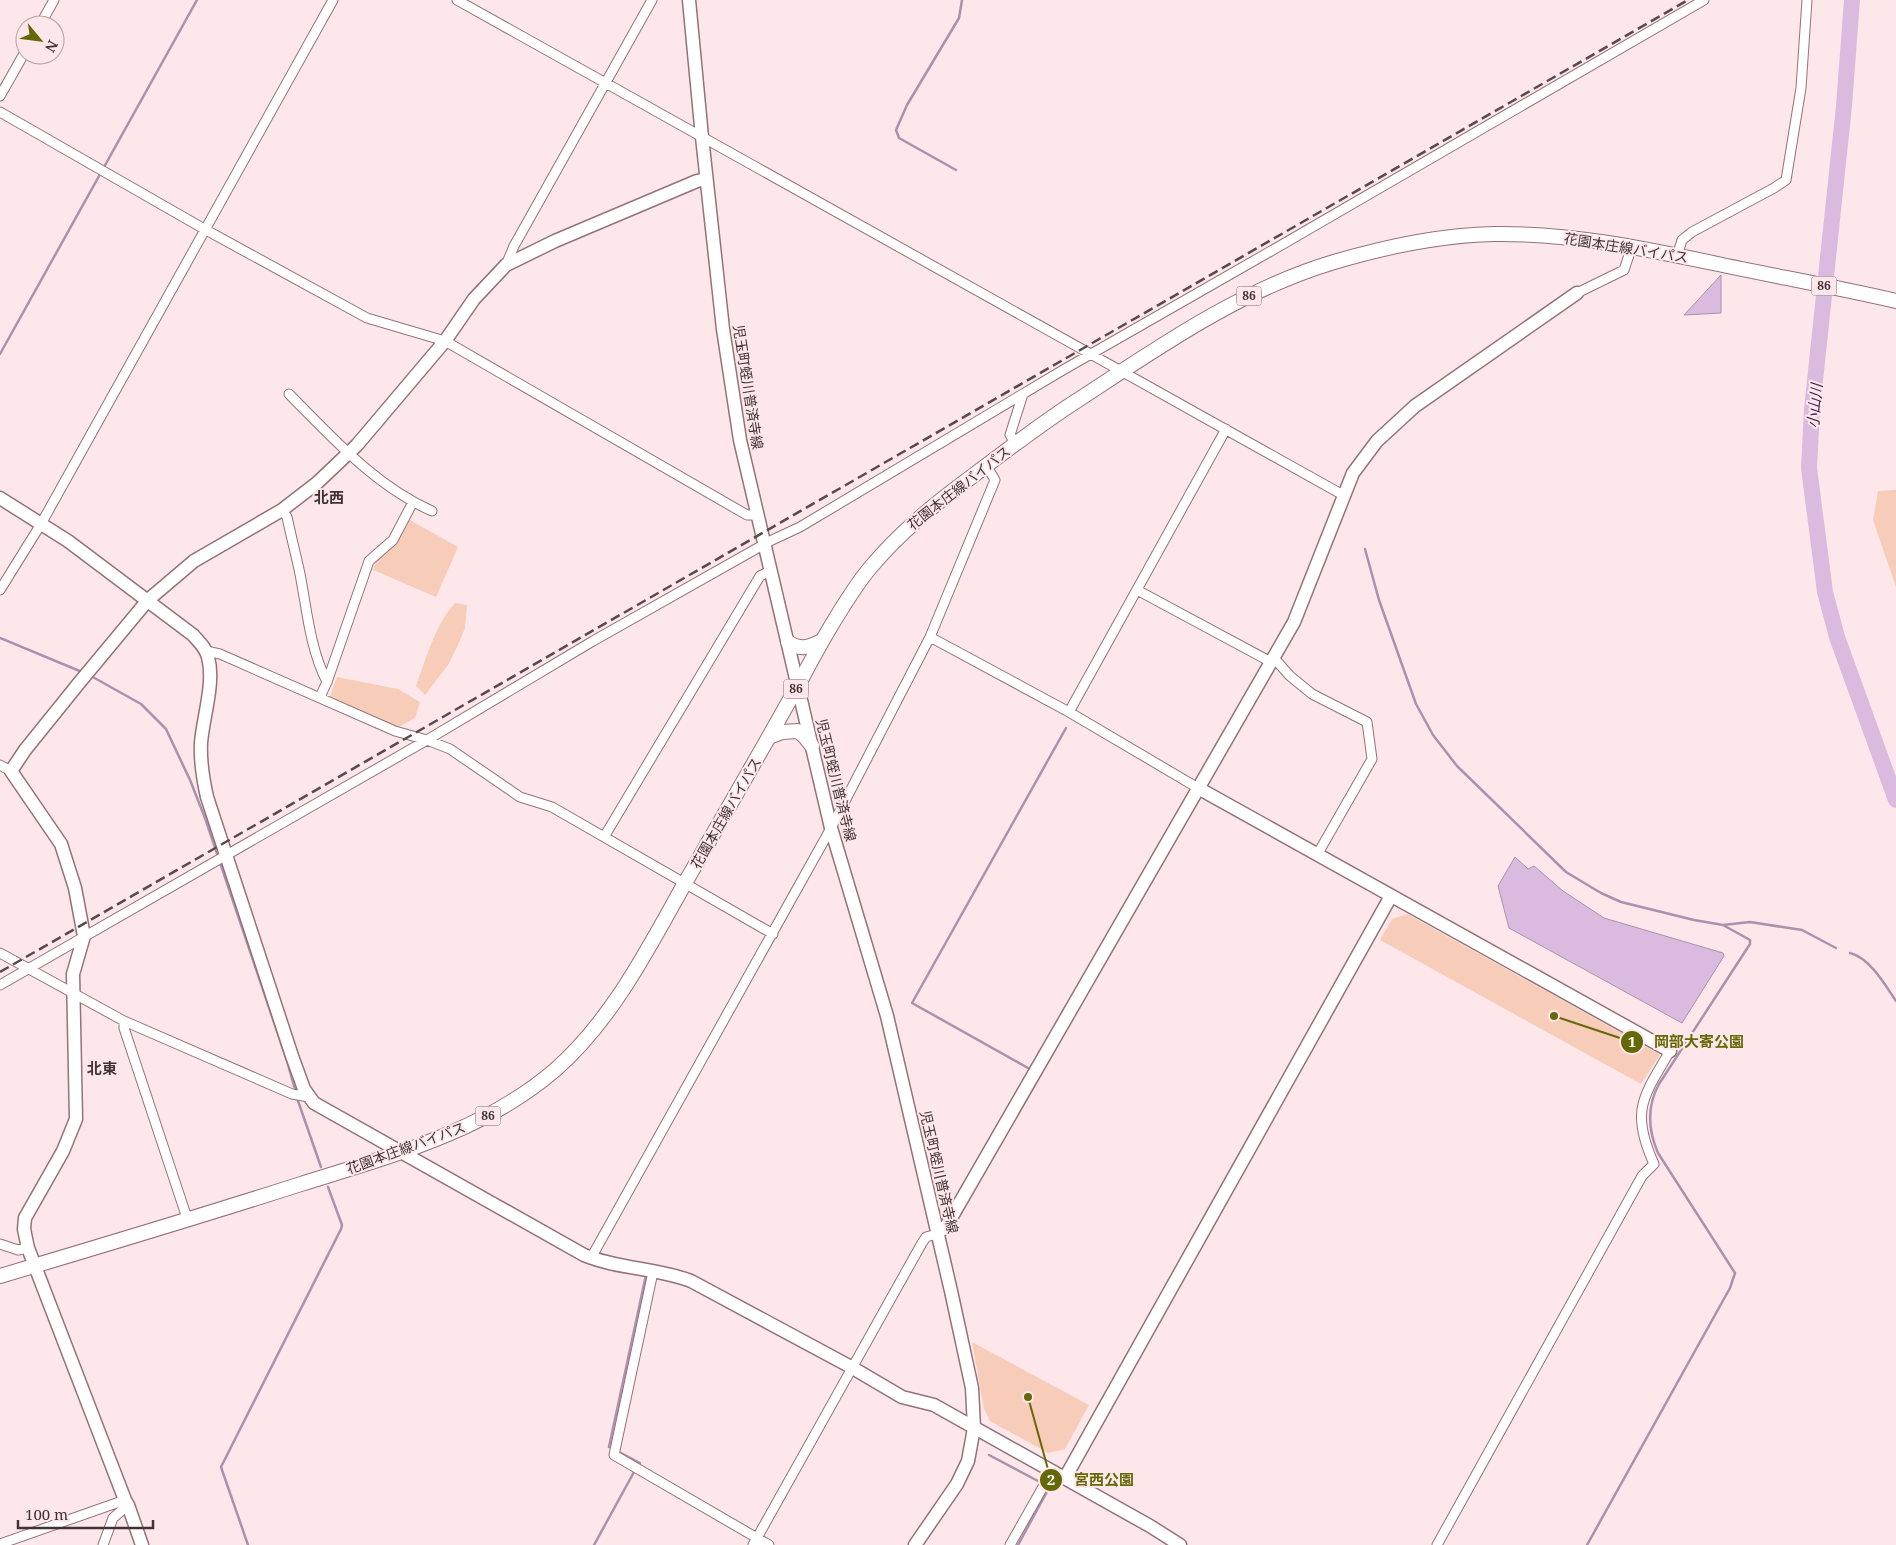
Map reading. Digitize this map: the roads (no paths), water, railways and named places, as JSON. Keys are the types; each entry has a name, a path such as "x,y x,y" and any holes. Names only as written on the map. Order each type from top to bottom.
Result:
{"main road":[{"name":"花園本庄線バイパス","path":"0,1276 188,1221 462,1130 530,1090 559,1067 603,1018 635,973 797,688 822,640 848,598 872,566 907,529 937,502 986,465 1121,372 1198,322 1260,291 1330,263 1415,242 1497,234 1572,237 1632,246 1896,301"},
{"path":"788,642 800,648 811,646 822,640"},
{"path":"769,737 782,732 798,731 812,746"}],"street":[{"path":"46,15 54,0"},
{"path":"0,590 40,524 206,230 333,0"},
{"path":"458,0 1091,353 1121,372 1343,494"},
{"path":"142,1545 28,1248 24,1229 25,1218 63,1151 76,1119 75,965 84,936 75,888 61,844 5,768 148,600 194,561 282,510 317,483 348,453 394,402 445,341 474,299 506,264 514,246 652,0"},
{"name":"児玉町蛭川普済寺線","path":"689,0 706,179 732,400 756,515 765,544 831,828 887,1016 972,1388 974,1428 968,1461 957,1484 915,1545"},
{"path":"0,985 427,740 593,641 784,533 800,527 1091,353 1272,251 1704,0"},
{"path":"1677,256 1682,240 1692,232 1786,180 1801,88 1807,0"},
{"path":"0,96 18,65"},
{"path":"0,112 206,230 367,318 445,341 747,515 756,515"},
{"path":"506,264 572,234 697,181 706,179"},
{"path":"755,1541 922,1243 926,1237 937,1234 947,1225 1273,660 1294,622 1343,494 1361,459 1403,416 1577,293 1624,270 1632,246"},
{"path":"289,394 370,473 413,502 432,511"},
{"path":"1016,443 1010,435 1023,394"},
{"path":"1069,712 1226,429"},
{"path":"591,1258 831,828 930,637 995,480 986,465"},
{"path":"0,498 68,541 148,600 193,635 206,651 209,666 209,685 200,762 207,797 292,1056 309,1097 321,1108 591,1258 670,1274 691,1281 851,1367 902,1397 934,1405 1180,1545"},
{"path":"320,697 327,682 369,561 393,540 413,502"},
{"path":"282,510 287,517 300,573 306,613 320,668 327,682"},
{"path":"604,837 760,576 770,571"},
{"path":"1137,590 1273,660 1312,694 1368,722 1372,758 1317,855"},
{"path":"930,637 1069,712 1198,788 1670,1051 1647,1090 1642,1110 1642,1135 1654,1164 1642,1176 1437,1545"},
{"path":"206,651 220,654 395,731 450,749 520,797 552,808 773,934"},
{"path":"1065,1478 1130,1358 1391,896"},
{"path":"0,952 124,1021 292,1094 309,1097"},
{"path":"124,1021 124,1028 188,1221"},
{"path":"0,1244 18,1250 28,1248"},
{"path":"653,1272 614,1454 755,1541 769,1545"},
{"path":"1010,1545 1052,1471"},
{"path":"0,1544 126,1502"},
{"path":"103,1545 113,1518 126,1502"}],"waterway":[{"path":"0,354 197,0"},
{"path":"956,170 899,138 896,130 907,105 959,18 962,0"},
{"name":"小山川","path":"1852,0 1844,106 1812,409 1809,468 1825,592 1837,637 1896,800"},
{"path":"1365,549 1379,600 1416,704 1433,735 1457,766 1566,872 1601,893 1621,902 1694,920 1723,925 1750,922 1802,930 1836,948"},
{"path":"0,638 82,672"},
{"path":"91,676 141,704 166,729 190,780 205,818 287,1061 296,1093"},
{"path":"1028,1068 912,1003 1066,728"},
{"path":"1587,1545 1730,1288 1735,1273 1658,1153 1652,1136 1650,1118 1652,1101 1659,1084 1750,944 1750,940 1723,925"},
{"path":"1850,953 1864,960 1870,966 1896,1001"},
{"path":"297,1098 321,1167"},
{"path":"248,1545 221,1467 341,1229 342,1225 328,1187"},
{"path":"609,1447 646,1275"},
{"path":"619,1452 640,1463 639,1465"},
{"path":"989,1455 1038,1481"},
{"path":"594,1545 634,1472"},
{"path":"1018,1545 1049,1488"}],"railway":[{"path":"0,972 1688,0"}],"place":[{"name":"岡部大寄公園","path":"1554,1016"},
{"name":"宮西公園","path":"1028,1397"}],"district":[{"name":"北西","path":"329,498"},
{"name":"北東","path":"102,1069"}]}
